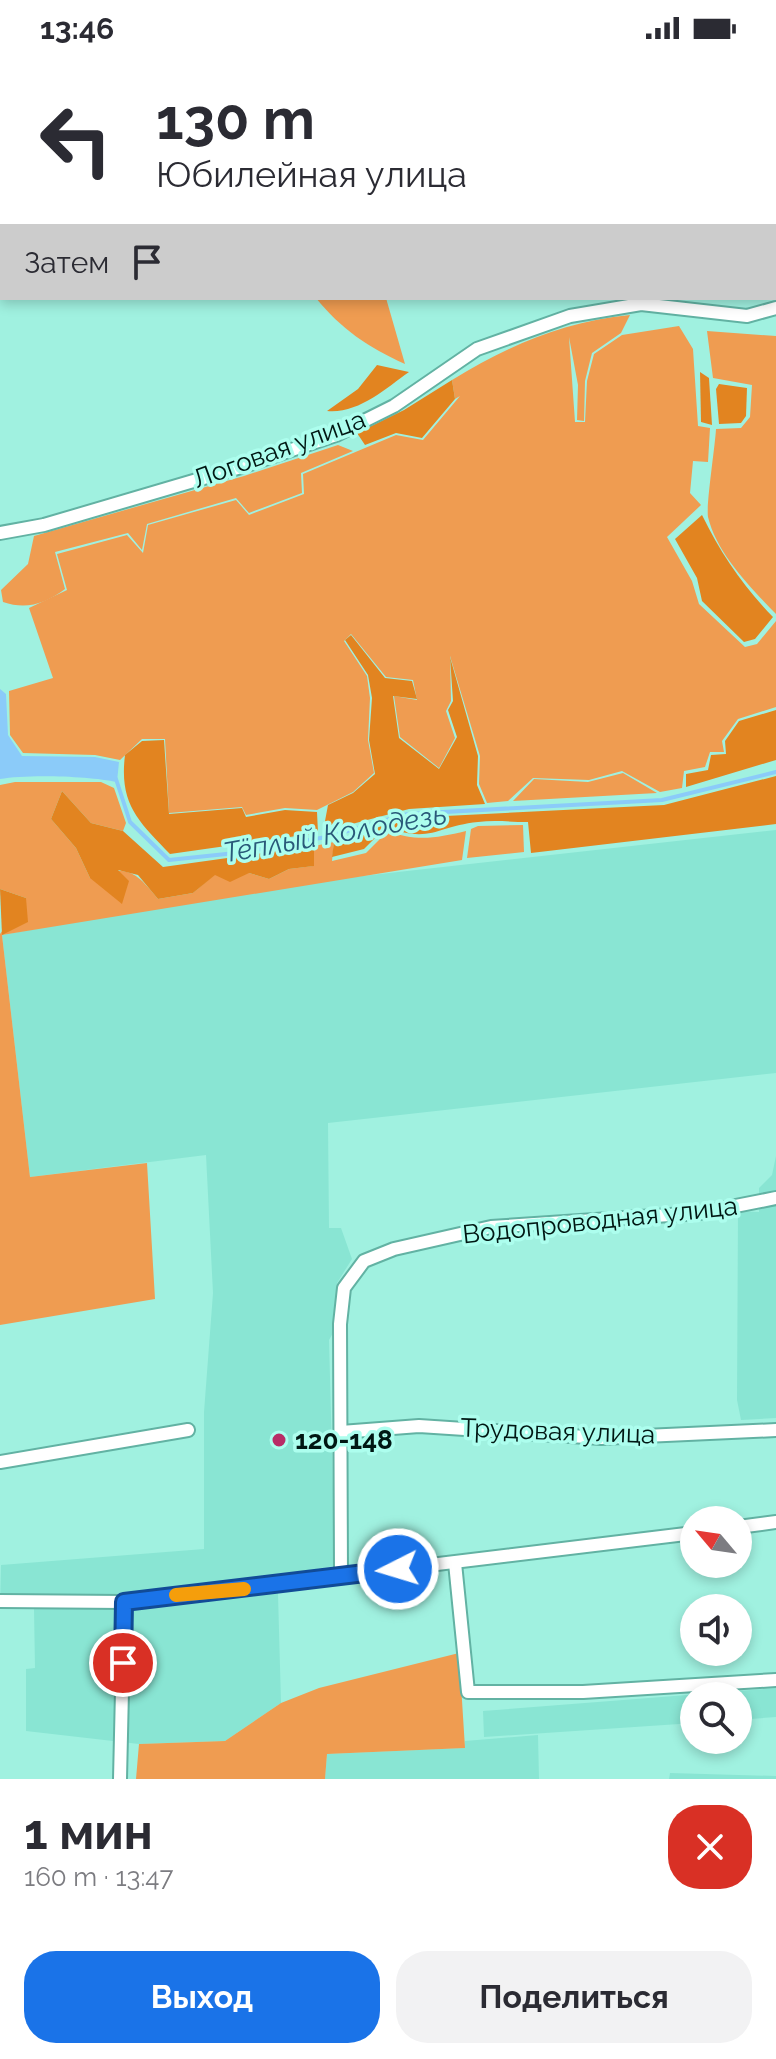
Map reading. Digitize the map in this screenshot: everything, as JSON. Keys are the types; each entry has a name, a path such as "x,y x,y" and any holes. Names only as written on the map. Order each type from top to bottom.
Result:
{"street":[{"name":"Логовая улица","path":"0,533 44,525 241,467 336,435 394,406 477,349 570,316 641,304 747,316 776,308"},
{"name":"Водопроводная улица","path":"341,1574 344,1288 364,1261 394,1249 491,1227 700,1213 776,1198"},
{"name":"Трудовая улица","path":"341,1432 419,1426 601,1438 776,1430"},
{"path":"0,1462 188,1430"},
{"path":"752,1525 776,1522"},
{"path":"0,1601 124,1602 680,1535"},
{"path":"455,1563 468,1692 583,1692 776,1680"},
{"path":"120,1779 124,1602"}],"shaded area":[{"path":"318,300 387,300 405,364 356,337"},
{"path":"630,315 621,333 592,353 585,381 584,421 577,420 578,385 569,337 575,422 585,422 587,381 594,354 622,335 679,326 693,349 698,426 710,428 708,462 693,461 690,493 701,505 667,537 692,581 699,604 745,647 757,644 776,621 776,707 738,719 722,741 724,752 710,752 705,767 684,771 682,788 660,792 622,771 589,780 533,778 508,801 487,803 479,784 480,756 450,656 451,701 446,711 455,738 439,768 400,737 394,696 417,700 413,680 386,677 351,634 344,641 367,676 370,698 368,740 374,773 353,792 317,810 285,808 246,815 242,807 169,813 165,739 142,739 120,760 95,755 23,753 10,735 9,691 53,678 29,608 67,590 57,554 127,535 143,553 148,525 236,500 249,515 304,494 303,474 396,435 423,440 460,396 455,399 452,380 474,367 559,329"},
{"path":"707,331 776,336 776,614 727,557 708,517 716,429 741,428 750,417 752,385 713,378"},
{"path":"377,365 409,372 381,393 350,409 327,411 358,389"},
{"path":"700,372 709,378 712,425 701,422"},
{"path":"452,380 455,399 422,438 396,433 365,445 357,433 404,410"},
{"path":"719,384 747,388 746,416 741,423 719,424 716,389"},
{"path":"338,445 353,451 301,473 302,493 249,513 236,498 147,524 142,550 128,533 55,552 65,589 35,604 3,602 1,590 28,564 34,536 244,476"},
{"path":"702,515 733,569 773,617 755,639 744,642 702,601 697,578 675,539"},
{"path":"351,635 385,678 412,681 417,699 393,696 399,738 439,769 457,737 448,710 453,701 450,657 478,756 477,785 485,804 409,809 333,829 325,821 328,805 353,793 375,774 369,740 372,698 368,675 345,640"},
{"path":"776,710 776,760 686,787 686,774 708,770 711,755 726,754 725,741 739,721"},
{"path":"164,740 169,814 242,808 246,817 285,810 317,812 318,833 170,854 133,810 124,772 125,755 142,741"},
{"path":"623,773 657,793 513,801 534,779 588,782"},
{"path":"776,776 776,824 531,853 528,822 478,822 424,834 386,827 364,849 332,857 334,842 406,818 664,805"},
{"path":"15,782 101,782 114,788 126,823 123,831 91,823 62,791 51,819 76,848 90,878 112,872 128,872 142,881 158,899 193,893 215,874 249,873 269,879 289,869 313,866 314,846 334,842 332,861 366,853 388,831 427,838 466,831 462,860 2,935 30,1177 147,1163 155,1299 0,1325 0,934 26,898 0,889 0,785"},
{"path":"62,791 91,823 123,831 163,867 314,846 314,866 289,869 269,879 249,873 230,882 215,875 193,893 158,899 138,875 118,870 129,881 122,904 90,878 76,848 51,819"},
{"path":"523,825 524,852 467,858 471,829 478,826"},
{"path":"776,830 776,1073 328,1123 329,1228 341,1228 352,1259 337,1283 336,1328 329,1340 335,1566 284,1574 278,1594 281,1703 225,1741 139,1744 26,1731 26,1669 35,1668 34,1609 0,1609 1,1565 204,1549 204,1412 213,1293 206,1155 30,1177 2,935 264,887"},
{"path":"0,889 26,898 28,922 2,935"},
{"path":"776,1156 776,1418 741,1420 737,1400 738,1211 759,1212 759,1188 772,1175"},
{"path":"459,1653 465,1748 327,1754 325,1779 136,1779 139,1744 225,1741 281,1703 319,1688"},
{"path":"776,1688 776,1717 752,1719 752,1690"},
{"path":"680,1696 680,1724 484,1737 483,1711"},
{"path":"538,1735 539,1779 325,1779 327,1754 464,1748 465,1741"},
{"path":"670,1773 776,1776 776,1779 669,1779"}],"water":[{"path":"0,689 6,694 8,735 22,756 95,757 119,762 117,782 58,776 0,779"}],"waterway":[{"name":"Тёплый Колодезь","path":"116,779 130,822 169,860 245,852 326,837 408,814 662,800 776,772"}],"slow traffic":[{"path":"176,1595 244,1589"}],"place":[{"name":"120-148","path":"279,1440"}],"route":[{"path":"123,1663 124,1602 398,1569"}]}
